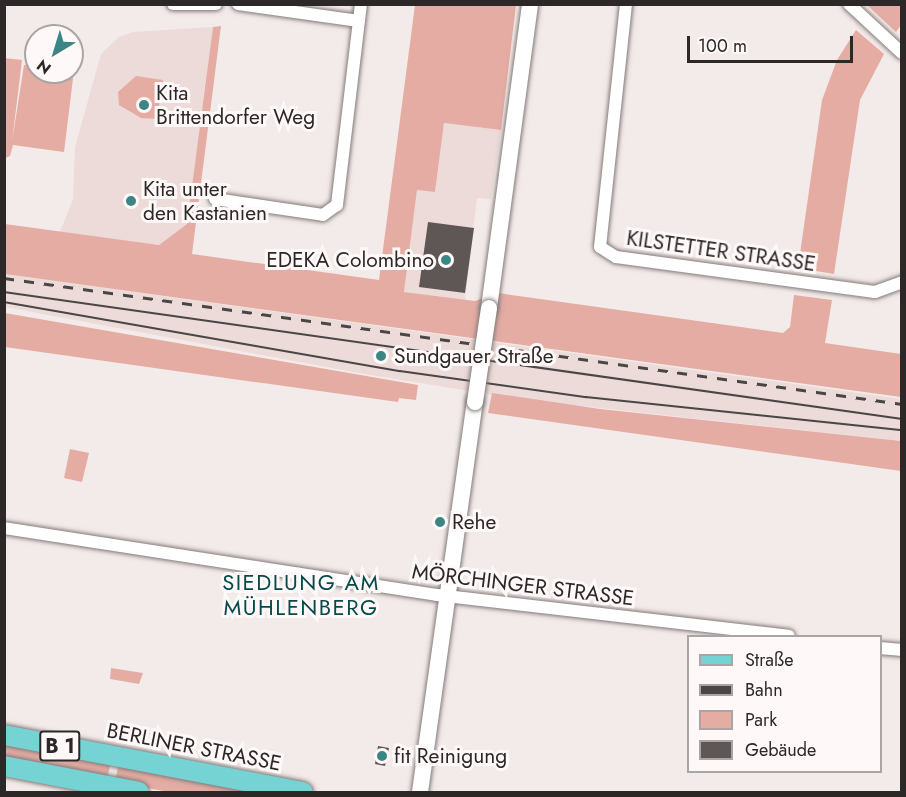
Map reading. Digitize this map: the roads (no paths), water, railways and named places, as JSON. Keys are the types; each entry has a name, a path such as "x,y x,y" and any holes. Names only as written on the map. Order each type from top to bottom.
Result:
{"main road":[{"name":"BERLINER STRASSE","path":"4,735 303,792"},
{"name":"B 1","path":"4,766 139,792"}],"street":[{"path":"173,4 216,4"},
{"path":"238,4 359,21"},
{"path":"215,199 322,215 337,205 362,4"},
{"path":"420,792 530,4"},
{"name":"KILSTETTER STRASSE","path":"626,4 600,247 616,257 875,292 902,282"},
{"path":"849,4 902,53"},
{"name":"MÖRCHINGER STRASSE","path":"4,528 448,596 780,635"},
{"path":"882,648 902,650"}],"tram line":[{"path":"4,292 902,419"},
{"path":"4,302 400,371 586,397 902,430"}],"railway":[{"path":"4,278 902,404"}],"place":[{"name":"Kita Brittendorfer Weg","path":"144,105"},
{"name":"Kita unter den Kastanien","path":"131,201"},
{"name":"EDEKA Colombino","path":"446,260"},
{"name":"Sundgauer Straße","path":"381,356"},
{"name":"Rehe","path":"440,522"},
{"name":"fit Reinigung","path":"382,756"}],"district":[{"name":"SIEDLUNG AM MÜHLENBERG","path":"301,594"}]}
